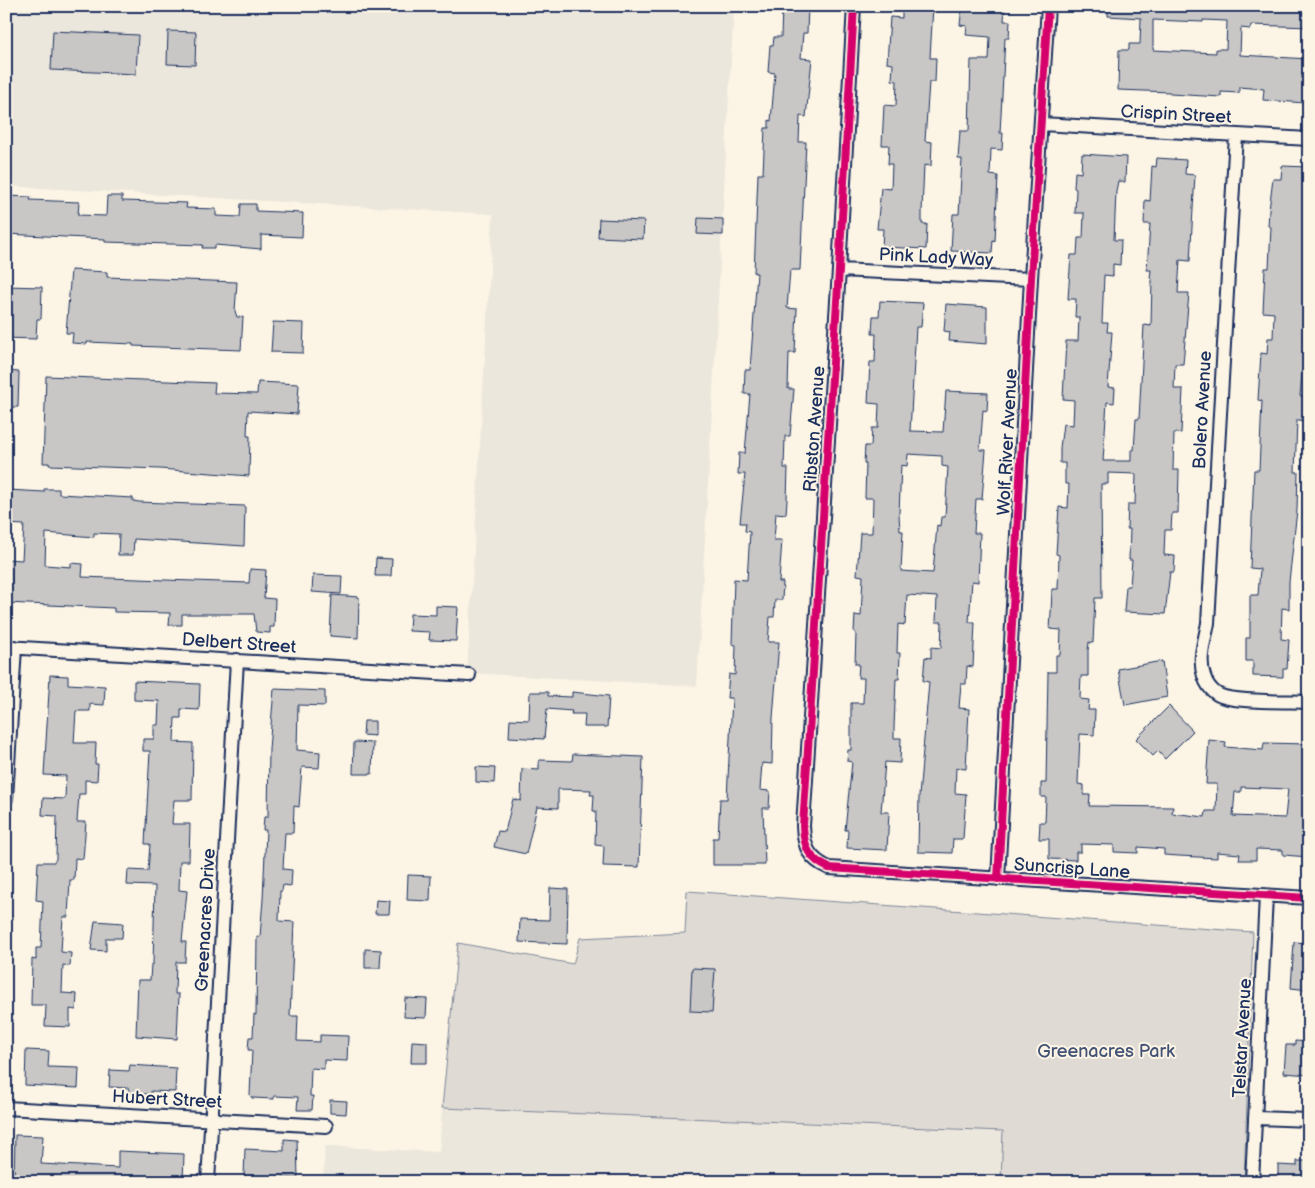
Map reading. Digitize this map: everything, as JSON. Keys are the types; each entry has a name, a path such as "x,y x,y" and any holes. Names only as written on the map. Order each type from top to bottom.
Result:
{"street":[{"name":"Ribston Avenue","path":"808,853 804,841 803,826 854,6"},
{"name":"Wolf River Avenue","path":"998,879 1048,6"},
{"name":"Crispin Street","path":"1041,124 1309,139"},
{"name":"Bolero Avenue","path":"1236,134 1208,623 1202,657 1203,675 1208,685 1218,695 1232,698 1309,702"},
{"name":"Pink Lady Way","path":"839,270 1031,279"},
{"name":"Delbert Street","path":"11,647 469,675"},
{"path":"6,799 11,647"},
{"name":"Greenacres Drive","path":"208,1182 237,660"},
{"name":"Suncrisp Lane","path":"808,853 816,863 829,868 1309,898"},
{"name":"Telstar Avenue","path":"1252,1182 1266,896"},
{"name":"Hubert Street","path":"6,1108 326,1126"},
{"path":"1255,1118 1309,1120"}],"shaded area":[{"path":"6,6 734,6 697,686 467,673 493,214 6,186"},
{"path":"442,1108 1004,1131 1001,1182 323,1182 325,1146 439,1152"}],"green space":[{"name":"Greenacres Park","path":"687,891 1253,932 1244,1182 1001,1182 1003,1131 442,1108 458,943 573,964 580,938 685,933"}],"building":[{"path":"782,6 808,6 807,33 803,33 801,58 812,59 806,117 800,116 799,142 806,142 800,270 790,270 787,308 797,309 795,353 789,353 788,389 794,389 790,436 785,436 784,468 788,468 786,514 776,513 774,540 782,540 779,582 783,582 782,600 775,600 774,617 770,617 768,642 779,642 773,718 772,764 762,763 760,790 770,791 769,808 763,808 765,865 713,865 713,838 718,838 720,799 727,799 732,698 727,698 729,674 735,675 736,645 732,644 734,579 747,580 750,532 745,531 746,523 740,523 745,474 738,474 739,453 745,453 750,394 744,394 745,370 750,370 757,273 754,273 758,174 763,174 765,128 769,128 769,120 771,121 775,73 768,72 770,45 773,45 774,37 781,37"},
{"path":"902,6 933,6 930,58 936,58 935,82 929,82 925,141 932,142 931,166 924,165 922,211 922,224 927,224 926,249 882,247 883,229 877,229 881,188 891,189 892,164 888,164 889,145 882,145 884,105 896,106 897,81 892,80 893,64 887,63 890,17 902,18"},
{"path":"962,6 1005,6 1004,21 1010,21 1009,38 1005,38 1000,133 1003,133 1002,150 991,149 990,175 998,176 995,241 993,240 992,253 951,251 953,214 959,214 962,159 958,159 960,131 969,131 971,60 989,60 990,37 966,35 967,26 960,25"},
{"path":"1108,6 1309,6 1309,27 1251,25 1250,29 1241,28 1240,55 1309,59 1309,98 1307,98 1306,103 1263,100 1264,89 1239,87 1239,93 1221,92 1221,97 1170,94 1170,92 1118,90 1119,50 1129,50 1129,44 1140,44 1141,18 1108,16","holes":["1153,20 1203,22 1203,20 1227,21 1226,49 1216,49 1216,53 1153,50"]},
{"path":"53,31 138,35 136,74 51,70"},
{"path":"168,31 196,32 195,65 167,64"},
{"path":"1082,154 1126,157 1125,182 1118,181 1116,191 1114,240 1121,240 1120,265 1113,264 1113,276 1104,275 1102,323 1108,323 1107,332 1112,332 1108,387 1115,388 1114,403 1107,402 1103,461 1131,461 1131,450 1134,450 1136,419 1139,419 1144,325 1151,326 1152,279 1150,278 1151,270 1147,270 1150,224 1144,224 1145,200 1150,201 1152,166 1156,167 1157,158 1186,160 1185,174 1195,175 1190,261 1180,260 1178,293 1189,293 1183,364 1175,364 1174,389 1183,389 1181,433 1174,433 1173,470 1179,470 1178,513 1172,513 1171,530 1165,530 1164,555 1175,556 1174,572 1170,572 1165,614 1124,612 1126,586 1130,586 1132,560 1129,560 1130,529 1127,529 1128,504 1135,504 1136,474 1108,473 1108,484 1101,484 1102,598 1095,598 1093,643 1089,642 1088,651 1088,676 1081,676 1080,699 1089,700 1088,710 1095,710 1094,735 1080,734 1078,784 1084,785 1084,795 1090,795 1089,806 1173,807 1172,813 1205,817 1206,811 1216,811 1217,784 1206,784 1209,740 1226,742 1225,747 1263,750 1264,743 1309,744 1309,857 1283,855 1283,850 1256,849 1256,860 1239,860 1240,854 1217,852 1217,858 1164,855 1164,849 1138,847 1138,853 1114,852 1114,845 1081,844 1081,852 1076,852 1076,860 1049,859 1049,839 1039,839 1040,822 1045,822 1046,797 1041,797 1041,783 1046,783 1048,672 1056,672 1056,655 1060,655 1061,630 1050,629 1052,589 1058,589 1059,555 1056,554 1059,507 1068,508 1069,484 1065,484 1065,463 1060,463 1060,448 1063,424 1073,425 1074,400 1063,399 1066,341 1078,341 1079,317 1075,317 1076,299 1068,299 1071,255 1077,255 1078,238 1083,238 1084,213 1075,213 1076,189 1074,188 1075,172 1081,173","holes":["1241,787 1288,789 1285,818 1233,816 1235,792 1241,792"]},
{"path":"1282,166 1309,167 1309,278 1303,340 1309,340 1309,364 1303,363 1300,396 1307,396 1307,420 1297,420 1295,472 1298,472 1297,510 1289,582 1289,609 1282,608 1281,639 1289,640 1287,669 1283,669 1283,677 1253,676 1253,661 1246,661 1246,638 1250,638 1250,595 1258,595 1260,569 1250,568 1254,470 1259,470 1262,401 1258,400 1261,353 1267,354 1268,338 1273,338 1274,313 1263,312 1265,268 1269,268 1271,227 1268,226 1269,210 1273,179 1281,179"},
{"path":"6,196 31,197 30,200 79,202 78,215 106,216 107,196 122,196 122,201 187,203 186,208 216,209 216,216 240,217 241,204 256,204 256,211 303,213 302,237 261,235 261,249 215,245 215,248 202,248 203,245 105,242 105,239 6,234"},
{"path":"698,218 723,219 723,235 697,234"},
{"path":"599,219 644,221 643,239 598,237"},
{"path":"71,270 107,272 107,277 237,282 235,311 237,317 243,317 241,350 133,346 133,344 87,342 87,344 72,343 73,333 66,333"},
{"path":"6,286 42,287 41,319 37,319 36,339 6,338"},
{"path":"880,301 923,303 921,327 916,327 910,431 943,432 946,391 988,393 987,411 983,410 980,450 986,450 982,499 976,499 974,533 980,533 978,582 972,581 969,622 975,622 973,667 967,666 966,684 961,684 959,708 969,709 966,769 956,768 955,793 966,794 963,839 953,839 952,853 918,852 919,796 929,682 923,681 925,657 931,658 931,647 941,648 942,622 936,622 937,597 907,595 905,625 898,624 897,653 900,653 899,679 896,679 894,738 901,738 900,763 885,762 881,812 889,812 887,850 847,848 848,830 845,830 852,762 847,761 848,750 851,750 851,703 863,703 864,678 858,678 859,664 855,664 856,633 854,632 855,615 861,616 863,576 857,575 860,533 872,533 873,498 865,498 866,463 864,463 865,446 871,446 872,428 878,428 879,404 868,403 870,362 875,362 876,334 872,334 873,316 879,316","holes":["908,454 942,456 942,466 948,467 945,517 941,517 940,526 937,525 933,573 901,571 903,531 900,531 899,514 901,465 907,466"]},
{"path":"946,304 987,307 987,344 949,341 950,332 944,331"},
{"path":"273,322 304,323 303,353 271,352"},
{"path":"6,371 19,372 18,407 6,407"},
{"path":"46,376 215,383 214,393 257,394 258,382 299,384 297,414 248,411 247,436 250,436 249,476 160,469 49,465 49,463 43,463"},
{"path":"44,489 59,489 59,494 133,498 133,501 139,502 245,506 244,546 134,539 133,555 118,555 119,534 94,533 94,537 46,533 45,565 71,567 71,563 83,564 82,577 249,583 250,569 266,570 264,598 275,599 274,627 270,627 270,633 256,632 254,614 182,614 182,625 169,625 170,613 114,612 114,608 6,603 6,559 22,560 24,525 6,524 6,493 8,490 44,492"},
{"path":"376,558 392,559 391,576 375,576"},
{"path":"313,575 342,576 341,594 312,592"},
{"path":"332,595 359,597 358,638 330,636"},
{"path":"436,606 458,607 456,641 429,640 430,632 409,631 410,614 436,615"},
{"path":"1162,661 1167,697 1125,705 1118,669"},
{"path":"50,675 68,676 68,684 105,686 104,705 90,704 90,711 76,711 74,743 96,743 95,764 98,764 97,781 85,780 85,794 79,794 77,822 86,822 83,859 75,858 74,880 70,880 68,917 63,917 61,952 71,953 70,966 63,965 62,993 77,994 76,1010 70,1009 70,1027 45,1026 46,1005 31,1005 32,959 36,960 36,948 41,948 43,901 36,900 38,862 54,862 56,859 57,816 42,815 43,798 65,799 66,776 44,775"},
{"path":"134,681 200,684 199,710 181,709 181,718 175,718 174,742 193,743 192,800 174,800 172,824 190,824 189,861 180,861 179,890 187,891 182,942 186,942 185,962 176,962 175,994 179,994 177,1039 136,1036 138,980 150,980 151,964 153,964 155,886 127,885 128,870 148,871 150,844 145,844 150,751 143,751 143,739 154,739 154,725 158,725 159,701 134,700"},
{"path":"274,689 325,691 325,706 298,705 297,750 320,752 319,768 302,767 299,807 294,806 293,833 285,833 283,869 292,870 291,886 283,885 282,891 280,891 279,921 294,922 290,1016 298,1016 297,1041 320,1042 320,1035 348,1036 347,1061 324,1060 324,1069 311,1068 310,1096 313,1096 312,1110 297,1110 298,1097 274,1096 274,1099 252,1098 250,1095 252,1050 248,1050 249,1037 253,1037 254,1014 256,1015 257,937 260,937 263,899 266,830 263,830 264,817 268,817 269,749"},
{"path":"530,692 548,692 548,696 572,697 572,692 609,696 607,727 584,727 585,714 571,714 572,711 547,709 544,739 509,737 510,719 529,720"},
{"path":"1169,706 1193,731 1165,759 1158,751 1153,756 1136,739"},
{"path":"364,721 375,721 375,736 363,735"},
{"path":"354,742 373,743 372,774 353,774"},
{"path":"573,754 643,757 639,867 603,866 604,846 595,845 596,811 593,811 594,795 590,795 591,790 558,789 558,808 537,807 526,854 494,847 498,831 505,832 513,799 521,801 522,769 539,770 539,760 572,761"},
{"path":"476,767 495,768 494,783 476,782"},
{"path":"408,875 431,876 430,901 407,900"},
{"path":"550,888 568,889 567,944 519,942 520,919 549,920"},
{"path":"376,900 390,901 389,914 375,914"},
{"path":"95,921 123,923 122,938 106,938 106,951 91,950"},
{"path":"1294,942 1309,943 1309,990 1291,988"},
{"path":"365,949 381,950 380,968 365,968"},
{"path":"692,968 715,969 712,1012 690,1011"},
{"path":"405,998 427,999 426,1018 404,1017"},
{"path":"412,1041 427,1042 427,1063 411,1063"},
{"path":"1295,1041 1309,1042 1309,1075 1284,1073 1286,1045 1295,1045"},
{"path":"26,1050 49,1051 48,1067 79,1068 78,1088 25,1085"},
{"path":"130,1065 176,1068 175,1092 151,1091 151,1094 128,1094 129,1088 109,1087 110,1070 129,1071"},
{"path":"330,1100 347,1101 346,1114 330,1113"},
{"path":"15,1135 43,1136 41,1164 118,1168 118,1151 184,1154 183,1182 14,1182"},
{"path":"284,1139 297,1140 298,1178 283,1177 283,1182 256,1182 257,1176 244,1176 245,1149 284,1151"},
{"path":"1297,1161 1309,1161 1309,1182 1278,1182 1278,1165 1297,1166"}],"cycle path":[{"path":"854,6 803,826 806,847 812,857 829,868 1309,898"},
{"path":"998,879 1048,6"}]}
